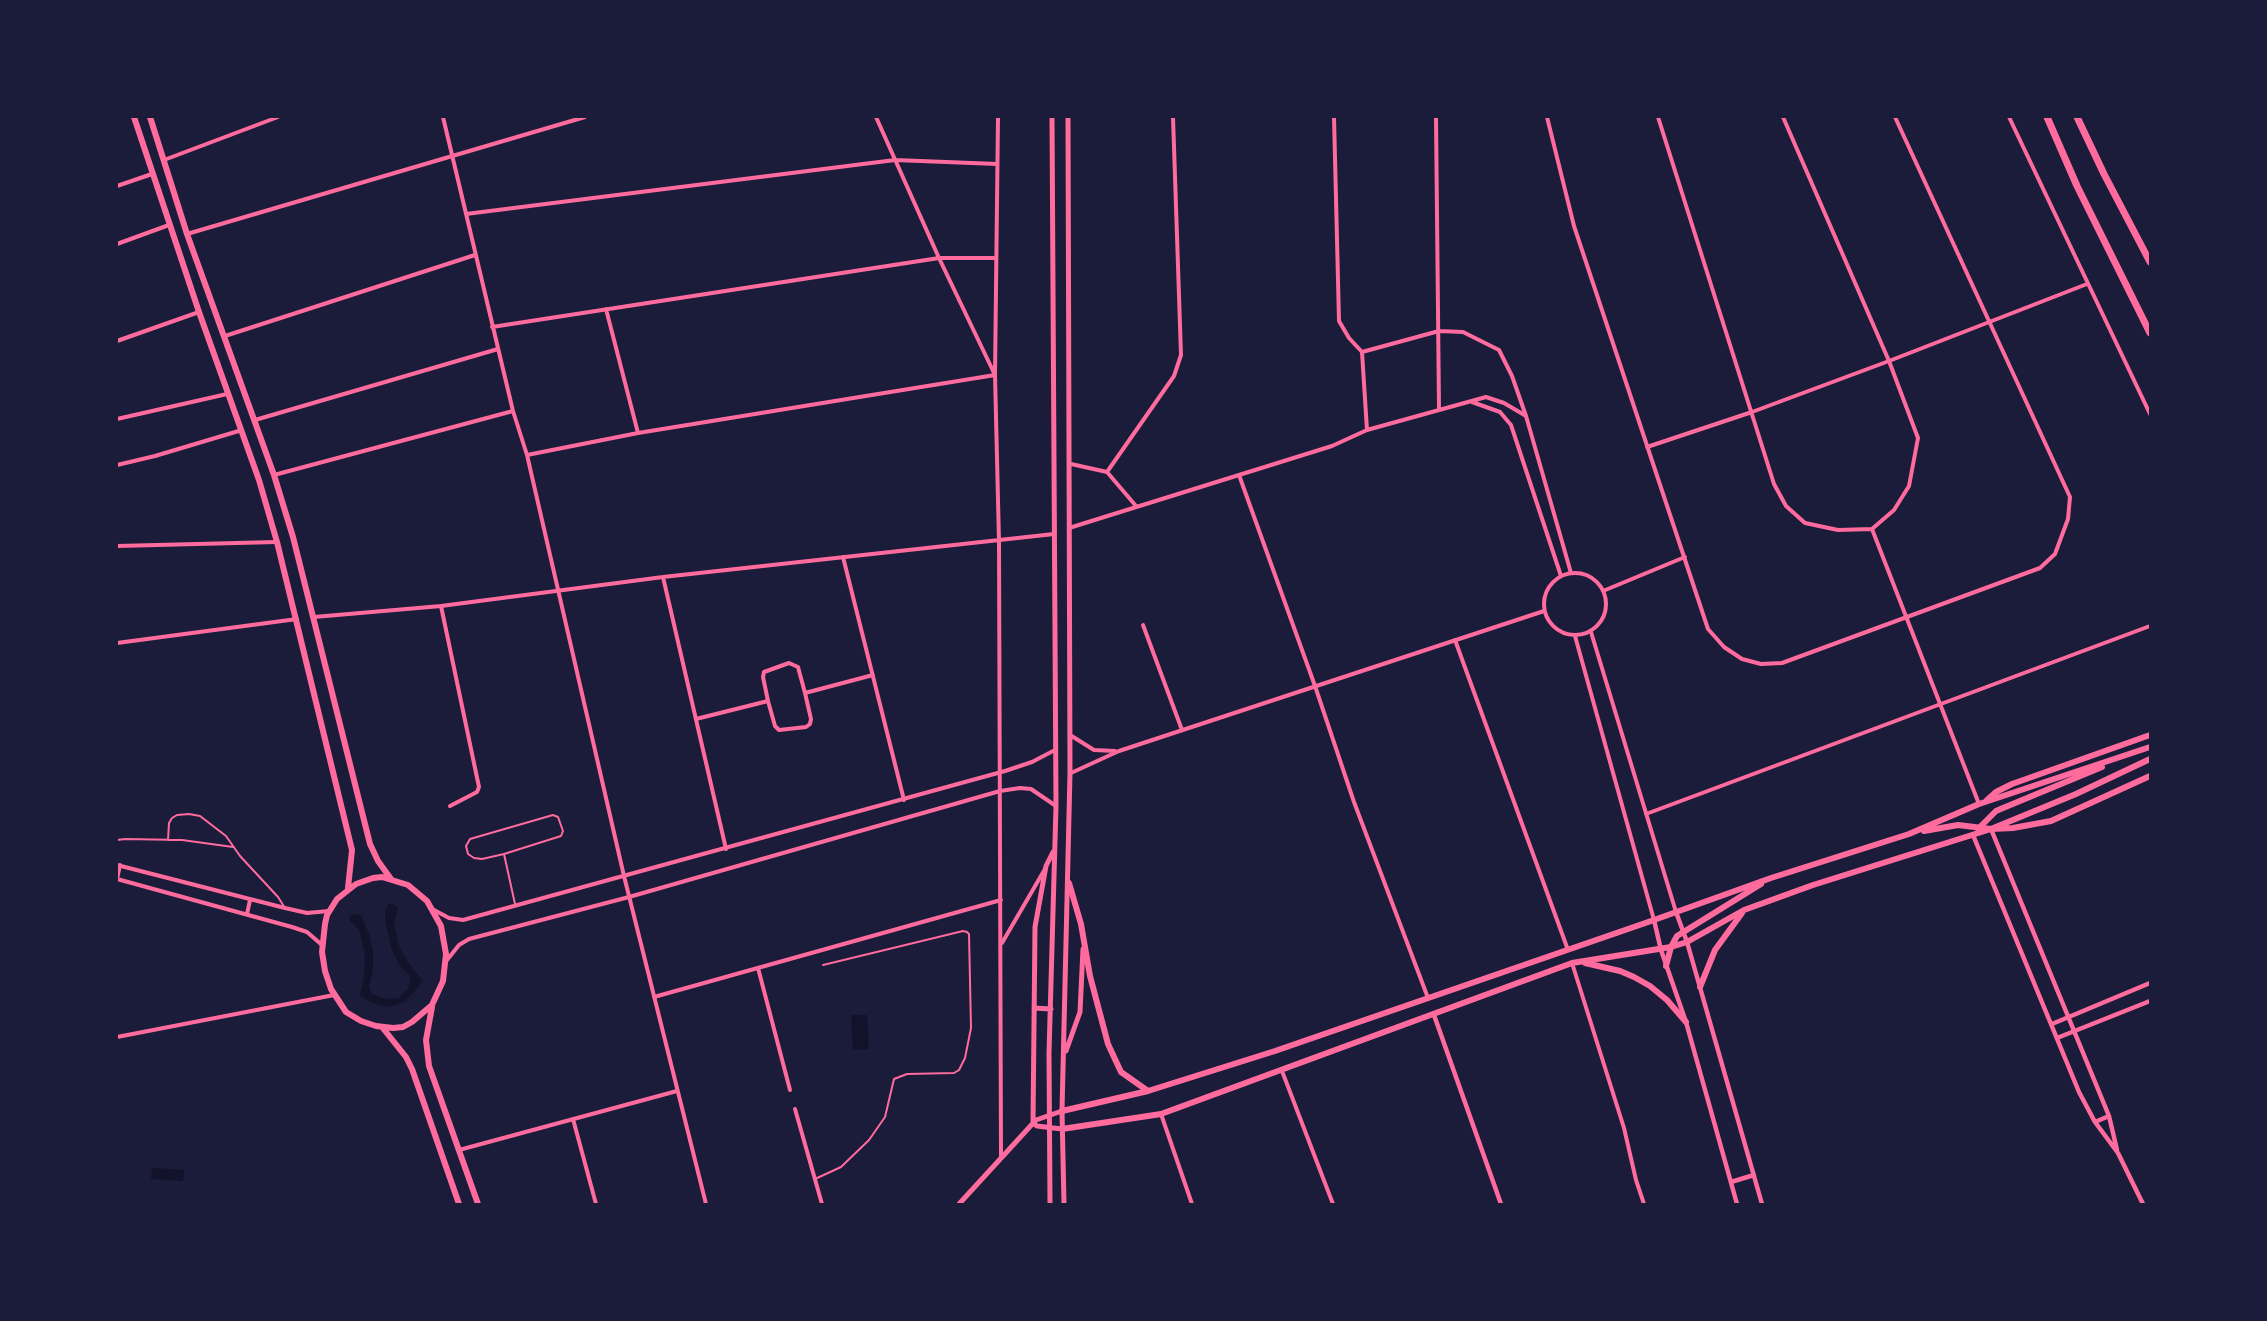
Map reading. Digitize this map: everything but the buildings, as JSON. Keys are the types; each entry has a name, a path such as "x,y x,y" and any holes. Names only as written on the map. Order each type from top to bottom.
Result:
{"highway":[{"path":"2047,117 2077,186 2150,333"},
{"path":"2078,117 2104,174 2150,262"}],"main road":[{"path":"134,117 199,312 260,480 297,619 352,850 348,888"},
{"path":"150,117 188,234 274,475 314,617 370,844 378,861 391,879"},
{"path":"1050,1204 1049,1114 1056,806 1052,117"},
{"path":"1064,1204 1062,1111 1070,773 1071,464 1068,117"},
{"path":"1981,803 2012,784 2150,735"},
{"path":"959,1204 1040,1117 1148,1091 1275,1051 1771,878 1909,834 1981,803 2150,748"},
{"path":"1973,835 1980,826 2003,808 2150,748"},
{"path":"1034,1123 1062,1129 1161,1114 1575,962 1661,951 1687,942 1744,910 1813,885 1991,829 2076,795 2150,759"},
{"path":"1909,834 1950,826 2013,828 2051,821 2150,776"},
{"path":"1034,1123 1035,927 1046,866 1055,847"},
{"path":"432,1005 420,1017 403,1027 382,1027 361,1021 346,1012 334,995 325,971 322,945 325,924 330,911 348,888 373,878 391,879 415,890 434,910 443,935 446,954 443,981 432,1005 427,1034 428,1059 478,1204"},
{"path":"1666,966 1671,947 1677,936 1771,878"},
{"path":"1064,1056 1078,1024 1083,946 1081,924 1069,883"},
{"path":"1700,987 1715,950 1744,910"},
{"path":"1083,946 1108,1044 1121,1072 1148,1091"},
{"path":"1575,962 1620,971 1634,977 1667,1000 1686,1022"},
{"path":"1034,1008 1051,1009"},
{"path":"382,1027 398,1046 412,1069 459,1204"}],"street":[{"path":"163,160 278,117"},
{"path":"443,117 492,327 513,411 527,455 629,897 706,1204"},
{"path":"188,234 453,154 585,117"},
{"path":"876,117 939,258 996,375"},
{"path":"998,117 996,375 999,540 1001,1157"},
{"path":"1107,472 1174,376 1181,355 1173,117"},
{"path":"1335,117 1340,321 1349,338 1362,352 1367,430"},
{"path":"1436,117 1439,409"},
{"path":"1547,117 1574,226 1708,629 1724,647 1742,659 1761,664 1782,663 2040,568 2055,554 2068,519 2070,497 1894,117"},
{"path":"1658,117 1774,484 1786,506 1805,524 1838,530 1872,529 1894,510 1909,486 1918,438 1889,361 1783,117"},
{"path":"2009,117 2150,414"},
{"path":"466,214 895,160 997,164"},
{"path":"117,186 152,174"},
{"path":"117,244 169,225"},
{"path":"225,336 475,255"},
{"path":"492,327 939,258 996,258"},
{"path":"1647,447 1752,412 2087,284"},
{"path":"606,309 639,433"},
{"path":"117,340 199,312"},
{"path":"1362,352 1439,330 1463,332 1499,350 1512,376 1526,416 1571,573"},
{"path":"255,420 498,349"},
{"path":"527,455 639,433 996,375"},
{"path":"117,419 229,393"},
{"path":"1069,528 1332,446 1367,430 1486,397 1504,403 1526,416"},
{"path":"1472,402 1500,412 1511,425 1562,576"},
{"path":"274,475 513,411"},
{"path":"117,465 242,430"},
{"path":"1071,464 1107,472 1136,506"},
{"path":"1239,475 1354,802 1428,998"},
{"path":"1872,529 1981,803"},
{"path":"314,617 441,606 663,577 1054,534"},
{"path":"117,546 277,542"},
{"path":"843,557 904,800"},
{"path":"1604,591 1685,557"},
{"path":"1571,573 1590,577 1604,591 1606,609 1598,626 1591,632 1575,636 1561,633 1550,624 1544,611 1543,600 1546,590 1553,582 1571,573"},
{"path":"663,577 726,849"},
{"path":"441,606 479,787 477,792 450,806"},
{"path":"1070,773 1119,751 1544,611"},
{"path":"117,644 297,619"},
{"path":"1143,625 1182,730"},
{"path":"1646,814 2150,626"},
{"path":"1591,632 1676,912 1684,931 1762,1204"},
{"path":"1575,636 1661,951 1686,1022 1737,1204"},
{"path":"1455,640 1568,950"},
{"path":"789,663 798,668 811,719 810,724 806,727 779,730 775,726 768,702 764,672 789,663"},
{"path":"805,693 873,675"},
{"path":"696,719 768,702"},
{"path":"1069,734 1094,750 1119,751"},
{"path":"434,910 449,918 463,920 1000,773 1032,762 1056,750"},
{"path":"445,963 459,945 469,939 629,897 1000,791 1031,789 1056,806"},
{"path":"1991,829 2109,1116 2118,1153"},
{"path":"1973,835 2079,1092 2095,1122 2118,1153 2143,1204"},
{"path":"322,945 308,932 117,879 118,865 308,913 318,914 330,911"},
{"path":"1000,946 1046,866"},
{"path":"247,914 250,900"},
{"path":"654,997 1001,900"},
{"path":"1575,962 1624,1128 1635,1180 1644,1204"},
{"path":"758,968 790,1090"},
{"path":"2052,1024 2150,983"},
{"path":"117,1037 334,995"},
{"path":"2057,1038 2150,1001"},
{"path":"1434,1015 1501,1204"},
{"path":"1282,1071 1333,1204"},
{"path":"459,1150 677,1091"},
{"path":"795,1109 822,1204"},
{"path":"1161,1114 1192,1204"},
{"path":"2095,1122 2109,1116"},
{"path":"573,1119 596,1204"},
{"path":"1731,1182 1754,1175"}],"lane":[{"path":"168,840 169,823 177,814 200,816 226,836 285,908"},
{"path":"553,815 558,817 563,831 561,836 504,854 482,859 474,858 468,855 466,846 470,839 553,815"},
{"path":"117,840 125,838 168,840 233,846"},
{"path":"504,854 515,905"},
{"path":"815,1179 841,1167 868,1140 885,1117 894,1079 907,1074 954,1073 958,1070 965,1058 971,1028 969,934 967,932 963,931 823,965"}],"shaded area":[{"path":"389,904 398,908 394,922 399,947 423,981 405,1002 388,1007 377,1005 360,996 365,955 359,930 349,920 352,914 361,915 370,937 373,971 369,987 372,994 385,999 398,998 408,989 411,978 399,964 391,948 385,918 385,909"},
{"path":"851,1015 867,1015 869,1049 853,1050"},
{"path":"152,1168 184,1170 183,1181 151,1179"}]}
